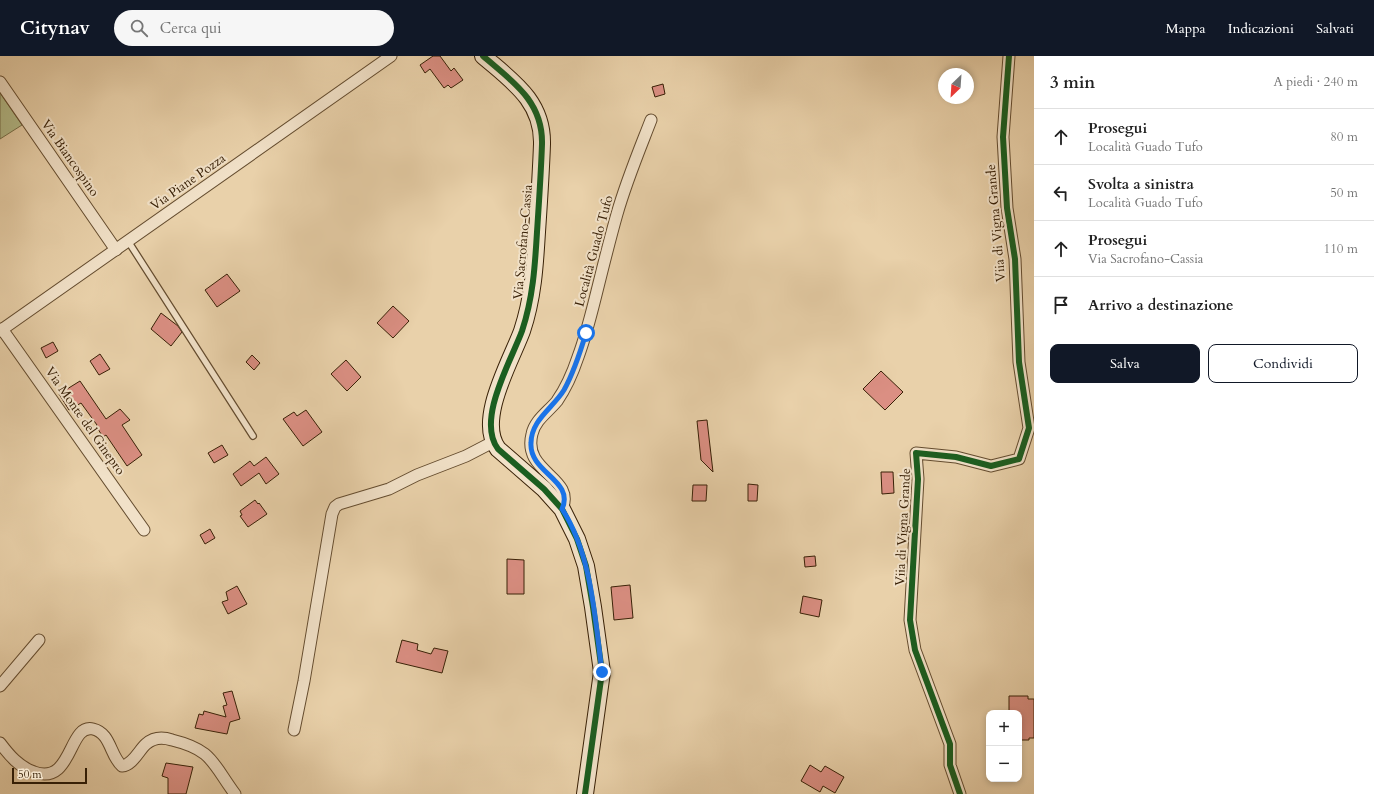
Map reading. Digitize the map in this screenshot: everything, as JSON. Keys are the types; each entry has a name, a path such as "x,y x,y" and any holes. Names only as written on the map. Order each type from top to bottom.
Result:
{"street":[{"name":"Via Piane Pozza","path":"1,330 391,56"},
{"name":"Via Sacrofano-Cassia","path":"483,56 529,98 539,119 542,135 533,286 525,320 493,408 491,430 493,442"},
{"name":"Viia di Vigna Grande","path":"960,794 950,765 950,744 915,650 910,620 918,479 916,453 956,457 991,466 1019,459 1032,425 1019,362 1015,259 1008,208 1003,137 1009,56"},
{"name":"Via Biancospino","path":"0,82 116,250"},
{"name":"Località Guado Tufo","path":"562,509 565,498 564,491 535,460 531,449 531,436 537,422 556,401 563,390 579,357 620,203 651,120"},
{"name":"Via Monte del Ginepro","path":"1,330 144,530"},
{"path":"294,730 304,681 332,514 335,507 339,504 389,489 466,456 493,442 504,455 544,489 562,509 575,533 586,566 602,672 585,794"},
{"path":"0,686 39,640"},
{"path":"0,743 11,757 21,766 43,775 50,774 63,764 77,738 88,729 97,730 103,734 118,762 122,766 128,765 144,746 152,740 160,738 170,739 191,745 205,753 215,764 235,794"}],"lane":[{"path":"128,241 253,436"}],"green space":[{"path":"0,93 22,125 0,139"}],"building":[{"path":"433,56 440,56 451,71 454,68 463,80 451,88 448,85 444,88 430,69 425,73 420,65"},
{"path":"663,84 665,94 655,97 652,87"},
{"path":"227,274 240,291 217,307 205,290"},
{"path":"393,306 409,321 393,338 377,323"},
{"path":"161,313 178,326 182,332 171,346 151,329"},
{"path":"53,342 58,351 46,358 41,348"},
{"path":"100,354 110,369 99,375 90,361"},
{"path":"252,355 260,363 254,370 246,362"},
{"path":"346,360 361,377 347,391 331,374"},
{"path":"881,371 903,392 885,410 863,389"},
{"path":"80,381 106,419 120,409 130,420 122,425 142,455 127,466 106,435 103,437 96,426 97,425 81,403 69,410 59,394"},
{"path":"306,410 322,432 303,446 283,419 294,412 297,416"},
{"path":"707,420 713,472 701,460 697,421"},
{"path":"222,445 228,455 214,463 208,453"},
{"path":"266,457 279,474 266,484 259,473 241,486 233,474 250,461 254,466"},
{"path":"881,472 893,472 894,493 882,494"},
{"path":"748,484 758,485 757,501 748,501"},
{"path":"693,485 707,485 706,501 692,501"},
{"path":"255,500 267,514 248,527 240,516 242,515 240,511"},
{"path":"210,529 215,538 205,544 200,535"},
{"path":"815,556 816,566 805,567 804,557"},
{"path":"507,559 524,560 524,594 507,594"},
{"path":"630,585 633,618 614,620 611,587"},
{"path":"237,586 247,604 228,614 222,602 228,600 226,592"},
{"path":"803,596 822,600 819,617 800,613"},
{"path":"402,640 418,644 417,650 431,654 434,648 448,651 442,673 396,662"},
{"path":"232,691 240,719 230,722 227,734 195,728 199,714 203,715 204,711 226,717 223,706 227,705 223,693"},
{"path":"1009,696 1028,696 1028,699 1034,699 1034,738 1022,740 1022,710 1009,710"},
{"path":"166,763 193,767 186,794 168,794 168,778 162,776"},
{"path":"810,765 821,772 825,766 844,777 835,793 823,786 820,792 801,781"}],"cycle path":[{"path":"483,56 515,83 524,93 537,116 541,129 542,144 540,188 533,282 529,306 522,331 498,390 493,407 491,423 492,437 498,449 544,489 562,509 577,539 586,566 602,672 585,794"},
{"path":"960,794 950,765 950,744 915,650 910,620 918,479 916,453 956,457 991,466 1019,459 1029,428 1019,362 1015,259 1007,208 1003,137 1009,56"}],"route":[{"path":"586,333 579,357 566,385 556,401 537,422 532,432 530,445 533,457 538,465 564,491 565,498 562,509 573,528 586,566 602,672"}]}
